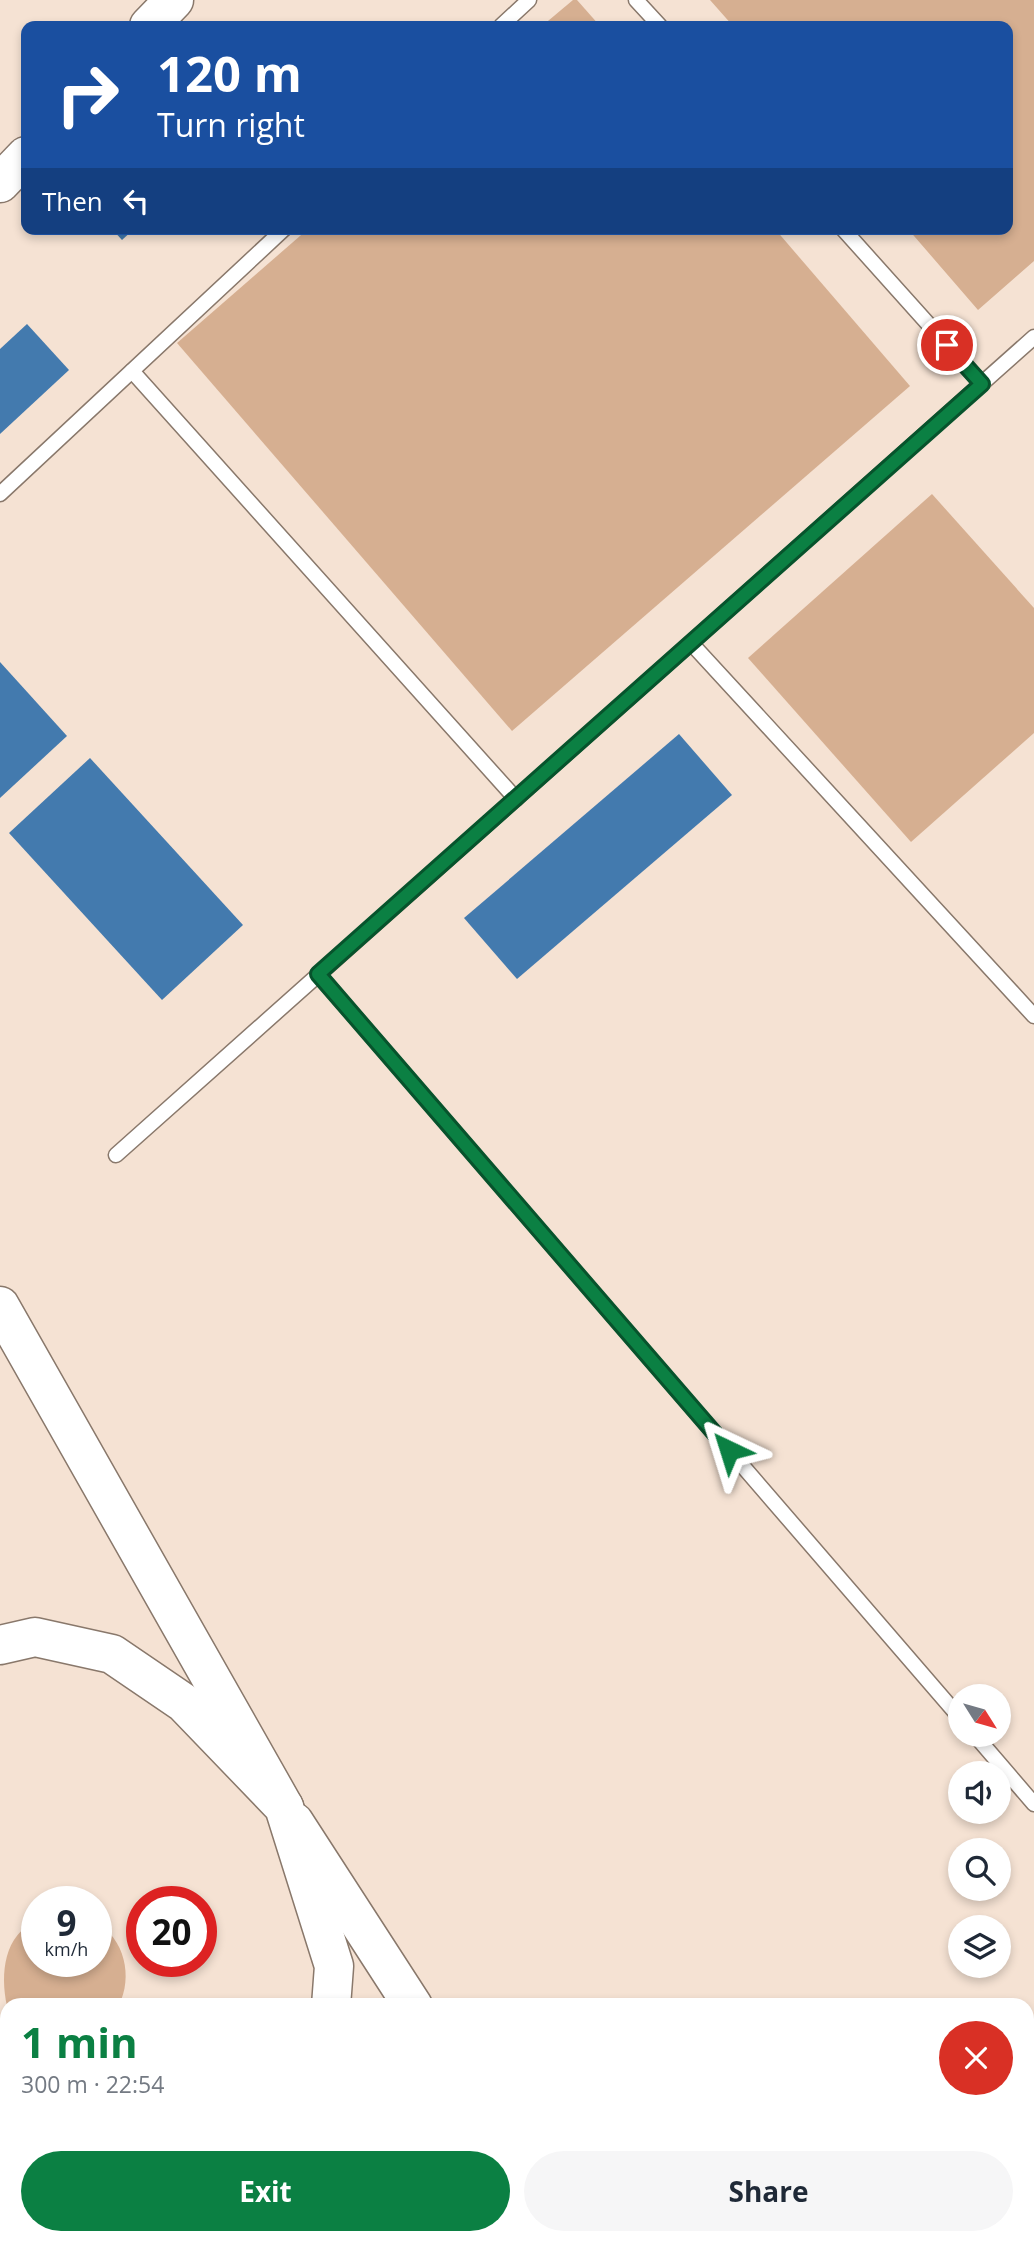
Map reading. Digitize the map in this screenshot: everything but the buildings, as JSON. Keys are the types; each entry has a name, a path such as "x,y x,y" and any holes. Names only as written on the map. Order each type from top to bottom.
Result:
{"main road":[{"path":"154,21 174,0"},
{"path":"0,183 21,161"},
{"path":"0,1307 284,1807 408,1998"},
{"path":"0,1645 35,1637 112,1654 184,1703 284,1807 334,1966 332,1998"}],"lane":[{"path":"506,21 529,0"},
{"path":"636,0 655,21"},
{"path":"0,494 278,235"},
{"path":"848,235 982,384"},
{"path":"116,1155 1034,337"},
{"path":"132,371 516,799"},
{"path":"691,643 1034,1016"},
{"path":"318,974 948,1704"},
{"path":"985,1747 1034,1804"}],"shaded area":[{"path":"573,0 577,0 596,21 548,21"},
{"path":"710,0 1034,0 1034,261 978,310 913,235 1013,235 1013,21 729,21"},
{"path":"301,235 780,235 910,386 512,731 177,343"},
{"path":"932,494 1034,608 1034,733 911,842 748,658"},
{"path":"21,1931 21,1977 112,1977 112,1936 120,1948 126,1971 122,1998 6,1998 4,1981 7,1956"}],"route":[{"path":"729,1450 318,974 982,384 947,345"}]}
